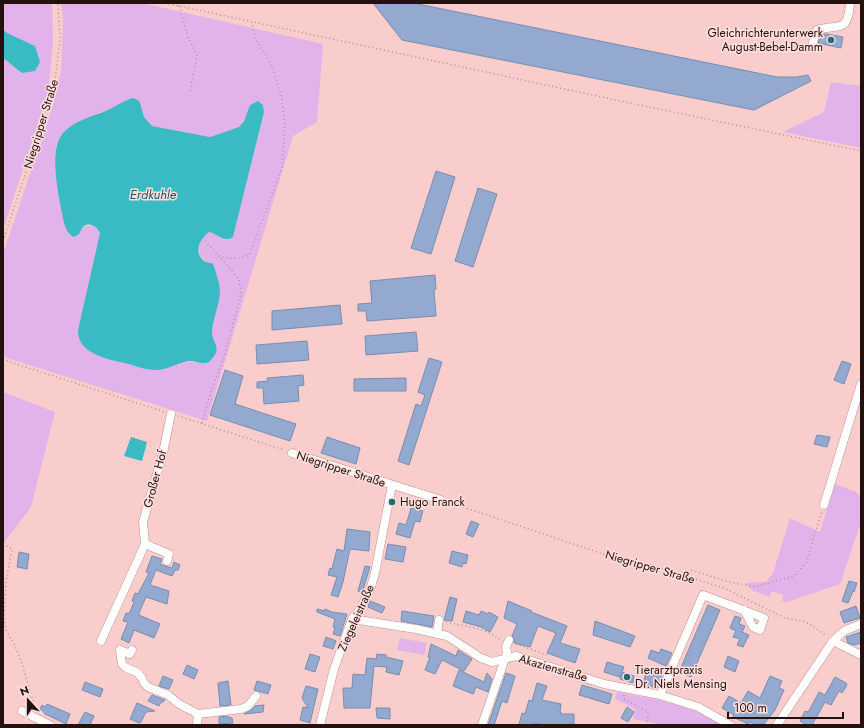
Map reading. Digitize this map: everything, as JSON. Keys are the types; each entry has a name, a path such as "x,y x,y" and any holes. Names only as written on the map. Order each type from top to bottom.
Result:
{"street":[{"path":"813,42 817,30 842,26 847,18 850,3"},
{"path":"824,505 861,384"},
{"name":"Großer Hof","path":"101,640 145,544 143,522 163,453 171,414"},
{"name":"Niegripper Straße","path":"292,453 392,486 441,500"},
{"name":"Ziegeleistraße","path":"320,725 334,669 352,619 359,611 370,590 375,573 392,486"},
{"path":"145,544 169,554 167,560"},
{"path":"660,695 703,594 744,610"},
{"name":"Akazienstraße","path":"352,619 416,629 447,636 481,658 492,662 516,656 604,684 660,695 698,707 730,725"},
{"path":"437,634 439,621"},
{"path":"777,725 833,641 844,631 861,624"},
{"path":"482,725 507,653 506,647 508,641"},
{"path":"833,641 861,655"},
{"path":"132,650 130,654 120,650 122,664 125,667 138,673 144,683 148,686 168,695 179,704 198,714 240,709 248,706 256,696"},
{"path":"22,710 50,725"},
{"path":"197,725 198,714"}],"path":[{"name":"Niegripper Straße","path":"3,241 54,89 60,40 58,3"},
{"path":"165,3 624,102 861,151"},
{"path":"179,6 188,37 197,55 190,92"},
{"path":"219,256 239,258 250,253 283,165 285,120 281,95 272,66 266,54 257,42 253,26 250,22"},
{"path":"202,423 211,392 225,354 241,295 239,279 205,240"},
{"name":"Niegripper Straße","path":"3,359 292,453"},
{"name":"Niegripper Straße","path":"441,500 618,558 651,565 724,588 786,618 806,622 833,641"},
{"path":"688,577 691,570 725,581 755,587 794,576 806,564 824,505"},
{"path":"3,544 12,549 6,582 4,618 6,630 21,660 35,707 33,716"},
{"path":"439,621 479,629 490,633 500,640 508,641 547,655"},
{"path":"623,688 624,699 648,712 647,725"}],"shaded area":[{"path":"3,3 52,3 53,43 48,93 3,230 3,58 22,73 7,33 3,29"},
{"path":"61,3 142,3 323,44 317,122 293,136 207,421 7,358 3,354 3,254 53,105 61,71 63,18","holes":["130,99 138,100 144,117 152,126 210,137 239,127 255,102 261,102 263,105 264,112 233,237 226,239 209,232 202,239 199,247 200,255 207,262 210,262 214,269 217,276 219,289 218,303 212,331 212,336 216,346 216,353 208,362 184,362 78,330 100,233 94,226 86,226 67,231 64,223 56,179 55,155 57,145 62,134 78,122"]},
{"path":"831,82 861,86 861,148 783,132 824,112"},
{"path":"3,392 55,412 31,507 3,544"},
{"path":"835,484 856,492 861,498 861,522 840,584 787,602 782,601 783,595 772,591 769,597 752,590 745,583 766,582 773,573 790,518 820,532"},
{"path":"400,638 427,643 424,655 397,650"},
{"path":"617,692 659,700 699,711 723,725 663,725 633,719 635,709 615,699"}],"water":[{"path":"3,29 7,33 35,46 40,62 35,71 22,73 3,58"},
{"name":"Erdkuhle","path":"133,98 138,100 144,117 152,126 210,137 239,127 244,121 250,105 258,101 263,105 264,112 233,237 230,239 224,239 209,232 203,238 198,250 205,262 213,264 220,290 212,332 217,349 211,360 206,363 188,361 160,370 146,369 96,355 83,345 79,338 78,330 100,233 91,225 84,226 78,235 73,237 67,231 64,223 56,176 55,164 58,141 67,129 82,120 107,111"},
{"path":"131,437 147,442 142,461 124,456"}],"building":[{"path":"373,3 413,3 777,77 797,77 808,75 811,81 754,110 402,40"},
{"name":"Gleichrichterunterwerk August-Bebel-Damm","path":"826,34 843,37 841,48 818,43 821,35"},
{"path":"436,171 455,177 431,254 411,248"},
{"path":"478,188 497,194 473,267 455,261"},
{"path":"435,275 436,289 434,290 436,316 367,321 366,311 358,311 358,304 372,303 370,281"},
{"path":"340,305 342,324 272,330 272,311"},
{"path":"416,332 418,351 366,355 365,336"},
{"path":"307,341 309,360 257,364 256,345"},
{"path":"429,358 442,362 409,465 398,461 416,404 421,406 425,395 418,392"},
{"path":"842,361 851,364 844,384 834,380"},
{"path":"225,370 243,376 235,404 296,424 290,441 210,415"},
{"path":"303,375 304,385 298,386 299,401 264,404 263,388 257,388 257,382 268,381 267,378"},
{"path":"406,378 406,391 354,391 354,379"},
{"path":"817,435 830,437 827,447 814,444"},
{"path":"327,437 360,448 356,464 321,453"},
{"path":"411,508 423,511 420,522 415,521 410,538 396,534 399,523 406,525"},
{"path":"471,521 479,524 473,537 466,534"},
{"path":"347,529 370,532 369,551 350,549 343,582 338,597 331,595 337,577 328,575 330,568 332,569 337,549 344,551"},
{"path":"388,544 406,547 403,562 385,559"},
{"path":"452,551 468,555 466,564 463,563 462,567 449,563"},
{"path":"19,552 29,554 27,569 17,567"},
{"path":"152,556 162,559 160,564 165,566 172,568 174,562 180,565 178,570 175,570 172,576 156,570 150,585 169,591 167,604 146,597 139,613 139,615 160,624 154,638 134,630 129,643 121,639 128,622 123,621 126,613 129,614 134,602 132,601 135,593 138,594 149,573 146,572"},
{"path":"365,566 370,567 362,593 358,591"},
{"path":"849,581 857,583 848,603 842,601"},
{"path":"450,597 457,599 452,621 444,620"},
{"path":"370,601 385,607 382,613 368,607"},
{"path":"508,601 567,626 560,643 580,649 575,663 547,653 556,633 538,626 530,647 514,643 512,636 517,624 504,618"},
{"path":"708,605 720,610 691,677 679,672"},
{"path":"856,606 860,618 844,623 840,612"},
{"path":"317,609 325,611 325,609 332,612 347,614 340,636 333,634 335,619 317,612"},
{"path":"402,611 434,616 432,627 401,621"},
{"path":"466,611 479,615 481,611 488,614 489,612 498,617 490,632 481,627 463,622"},
{"path":"735,616 741,618 739,624 745,626 742,632 749,635 743,647 737,645 740,639 733,637 736,631 730,628"},
{"path":"595,621 635,636 630,647 593,635"},
{"path":"861,632 861,643 854,645 848,643 846,637"},
{"path":"326,637 336,641 333,649 323,646"},
{"path":"431,644 456,656 458,650 472,659 464,671 442,660 435,674 425,670 430,657 428,657"},
{"path":"661,649 672,653 666,666 648,658 651,650 659,653"},
{"path":"310,654 320,657 315,672 305,669"},
{"path":"377,654 386,655 386,657 403,661 399,675 386,672 387,667 374,666 370,708 344,708 343,688 352,688 353,674 365,675 367,658 376,659"},
{"path":"728,656 739,661 735,672 724,667"},
{"path":"607,662 624,667 620,677 604,672"},
{"path":"187,665 198,670 194,679 183,674"},
{"path":"459,670 484,682 487,673 492,679 488,692 476,687 473,694 453,686"},
{"name":"Tierarztpraxis Dr. Niels Mensing","path":"622,672 634,676 633,683 620,679"},
{"path":"506,673 515,676 507,703 502,701 494,725 488,725"},
{"path":"646,673 662,676 657,688 643,684"},
{"path":"163,676 173,680 169,689 159,686"},
{"path":"770,676 782,681 779,688 784,690 775,710 765,723 756,725 750,722 748,724 733,717 734,715 722,708 729,696 741,703 748,691 760,698"},
{"path":"835,677 847,685 842,693 839,691 831,705 825,702 812,725 806,725 800,721 805,711 808,712 810,709 819,692 825,695"},
{"path":"228,681 231,705 220,706 218,683"},
{"path":"257,681 271,685 268,694 254,690"},
{"path":"85,682 103,689 100,697 82,690"},
{"path":"537,683 547,686 542,700 561,704 561,714 574,714 574,724 546,725 534,723 534,725 519,725 522,713 525,714 529,700 532,701"},
{"path":"582,685 612,694 609,704 579,695"},
{"path":"306,686 318,689 310,723 300,720 303,707 308,708 302,698"},
{"path":"152,695 165,700 161,702 159,706 148,701"},
{"path":"137,703 155,711 146,712 139,723 130,719"},
{"path":"47,704 70,714 66,724 39,711 42,705 45,707"},
{"path":"264,705 263,712 244,714 255,706"},
{"path":"627,707 634,712 628,722 621,718"},
{"path":"376,708 390,708 390,719 377,718"},
{"path":"85,712 94,716 90,725 78,725"},
{"path":"226,716 232,718 233,723 219,724 219,717"}],"place":[{"name":"Gleichrichterunterwerk August-Bebel-Damm","path":"831,40"},
{"name":"Hugo Franck","path":"392,502"},
{"name":"Tierarztpraxis Dr. Niels Mensing","path":"627,677"}]}
